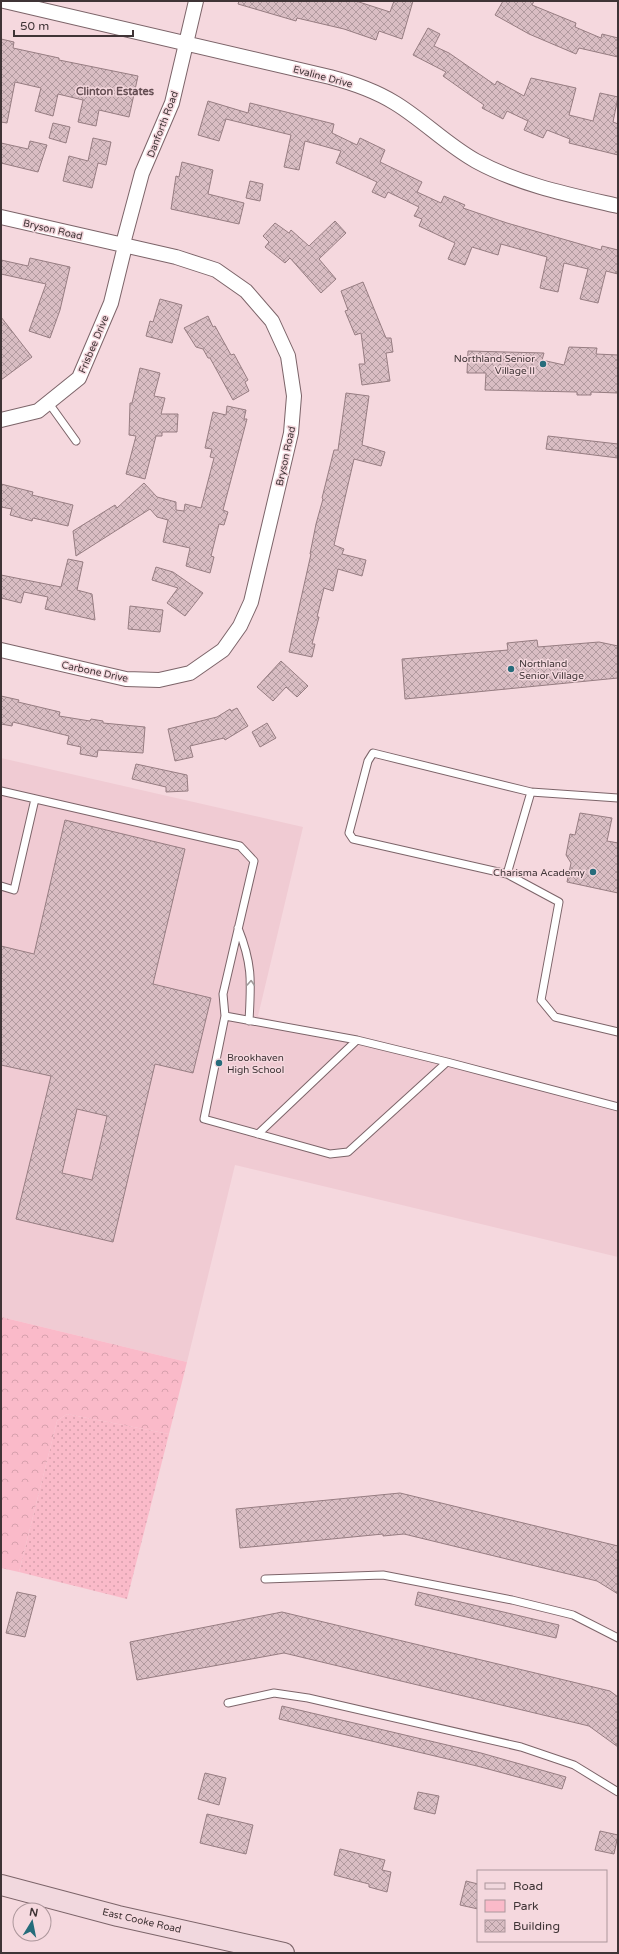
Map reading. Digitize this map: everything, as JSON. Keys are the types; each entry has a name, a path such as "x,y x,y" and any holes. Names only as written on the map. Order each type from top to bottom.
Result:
{"main road":[{"name":"East Cooke Road","path":"1,1886 118,1916 284,1953"}],"street":[{"name":"Evaline Drive","path":"4,1 330,77 364,87 395,103 446,142 476,161 513,177 556,192 618,206"},
{"name":"Danforth Road","path":"124,245 142,173 172,103 196,1"},
{"name":"Bryson Road","path":"1,217 176,257 216,270 246,291 272,322 288,356 293,390 291,433 251,602 240,626 222,650 190,673"},
{"name":"Frisbee Drive","path":"1,420 38,411 79,378 111,303 124,245"},
{"name":"Carbone Drive","path":"1,650 126,679 159,680 190,673"}],"lane":[{"path":"48,402 76,441"},
{"path":"618,798 531,792 373,754 368,761 349,833 353,839 507,874 559,902 541,1000 555,1018 618,1032"},
{"path":"1,791 240,846 254,861 223,994 225,1016 204,1118 330,1154 348,1152 447,1062"},
{"path":"507,874 531,792"},
{"path":"1,886 14,890 35,799"},
{"path":"238,928 247,950 251,975 249,1022"},
{"path":"225,1016 249,1022 357,1040 618,1106"},
{"path":"258,1134 357,1040"},
{"path":"265,1579 383,1575 512,1600 573,1615 618,1638"},
{"path":"228,1703 274,1693 316,1700 521,1747 574,1765 618,1792"}],"shaded area":[{"name":"Brookhaven High School","path":"1,758 303,827 258,1016 618,1111 618,1257 235,1165 187,1362 1,1317"}],"green space":[{"path":"1,1317 187,1362 169,1434 67,1414 57,1421 19,1572 1,1568"},
{"path":"67,1414 169,1434 127,1599 19,1572 57,1421"}],"building":[{"path":"239,1 356,1 390,12 394,1 413,1 402,39 379,31 376,40 344,29 297,18 296,21 238,4"},
{"path":"503,1 534,1 532,5 576,23 575,27 601,38 602,34 618,38 618,57 579,48 576,54 529,34 495,15"},
{"path":"428,28 440,34 434,46 449,53 495,85 497,81 524,96 531,78 576,88 569,115 593,121 600,93 618,97 613,122 618,124 618,155 569,143 570,139 547,130 543,138 524,130 528,121 507,111 503,119 482,108 484,105 443,76 446,72 413,55"},
{"path":"1,39 14,42 13,48 59,58 59,60 138,76 129,117 99,110 96,126 78,122 83,100 58,94 53,116 35,111 41,88 15,82 7,123 1,122"},
{"path":"208,101 248,113 250,103 334,124 332,133 357,145 360,138 385,150 380,162 422,182 417,192 441,203 444,196 465,205 463,208 507,223 601,250 602,246 618,250 618,274 606,271 598,303 580,299 588,269 564,263 558,292 540,288 547,257 501,244 498,255 472,247 465,265 448,259 455,243 419,226 422,219 414,216 419,207 388,192 385,198 372,192 377,182 336,163 341,151 305,141 299,170 284,167 291,135 226,119 219,141 198,135"},
{"path":"53,123 70,127 66,143 49,138"},
{"path":"93,138 111,142 106,165 98,163 92,188 63,181 69,156 88,161"},
{"path":"30,141 47,145 38,172 1,163 1,143 28,149"},
{"path":"182,162 213,170 208,194 244,203 239,224 171,209 176,176 179,177"},
{"path":"250,181 263,184 260,201 246,198"},
{"path":"335,221 346,233 319,259 336,279 321,293 290,258 285,263 265,247 269,242 263,236 275,223 289,233 291,230 309,246"},
{"path":"30,258 70,267 60,310 50,338 29,331 46,284 1,274 1,260 28,266"},
{"path":"363,282 386,338 391,338 393,352 386,353 390,381 362,385 359,364 365,364 361,333 355,335 345,311 348,310 341,291"},
{"path":"160,299 182,305 172,343 146,336 150,321 153,322"},
{"path":"208,316 213,327 215,326 231,355 234,354 248,380 245,382 249,391 233,400 210,358 208,358 203,349 196,347 184,328"},
{"path":"1,317 32,357 1,380"},
{"name":"Northland Senior Village II","path":"569,347 597,348 596,354 618,355 618,393 591,392 591,395 577,395 577,392 485,390 486,373 467,373 468,351 544,353 542,360 564,365"},
{"path":"140,368 160,373 154,396 165,398 161,414 178,414 177,432 162,432 162,436 156,436 145,479 126,474 136,436 129,435 130,403 132,403"},
{"path":"346,393 369,396 362,445 385,452 381,466 354,459 334,545 344,549 342,554 366,560 362,576 338,569 333,591 324,588 312,644 315,644 312,657 289,652 322,498 334,450 338,450"},
{"path":"227,406 246,410 244,419 247,419 223,510 228,512 224,525 219,524 211,556 214,557 210,573 186,566 190,548 163,542 168,520 157,517 150,509 76,556 73,531 115,505 117,508 144,483 157,497 176,502 176,510 184,511 185,504 201,508 214,458 210,457 212,449 205,448 213,412 226,415"},
{"path":"548,436 618,444 618,458 546,449"},
{"path":"1,484 33,492 32,495 73,505 68,526 33,518 32,521 10,515 12,509 1,507"},
{"path":"68,559 83,562 77,590 92,594 95,620 45,609 48,597 24,592 21,603 1,598 1,575 61,587"},
{"path":"156,567 173,572 203,593 185,616 167,603 178,588 152,580"},
{"path":"130,606 163,610 160,632 128,629"},
{"name":"Northland Senior Village","path":"537,640 538,647 599,642 618,646 618,678 405,699 402,659 508,650 507,643"},
{"path":"281,661 308,686 297,697 286,687 273,701 257,687"},
{"path":"1,696 19,700 18,702 60,712 59,716 90,721 91,719 103,721 103,723 145,727 143,753 98,750 97,757 80,754 81,747 67,744 69,736 13,722 12,726 1,724"},
{"path":"237,708 248,726 225,740 224,738 190,746 193,757 175,761 168,729 217,717 230,709 231,711"},
{"path":"267,723 276,738 260,747 252,732"},
{"path":"136,764 187,775 188,791 166,792 166,787 132,779"},
{"name":"Charisma Academy","path":"580,813 612,818 607,841 618,843 618,893 567,882 571,863 566,855 570,834 575,835"},
{"path":"65,820 185,849 153,984 211,998 193,1073 155,1064 113,1242 16,1219 51,1076 1,1065 1,946 34,954","holes":["77,1109 107,1116 92,1180 62,1173"]},
{"path":"400,1493 618,1546 618,1594 597,1581 404,1534 383,1536 383,1534 240,1548 236,1509"},
{"path":"17,1592 36,1596 25,1637 6,1633"},
{"path":"418,1592 559,1625 556,1638 415,1605"},
{"path":"282,1612 610,1691 618,1697 618,1747 589,1726 284,1653 137,1680 130,1642"},
{"path":"282,1706 481,1753 566,1777 562,1789 477,1766 279,1719"},
{"path":"205,1773 226,1778 219,1805 198,1799"},
{"path":"418,1792 439,1796 435,1814 414,1809"},
{"path":"207,1814 253,1825 246,1854 200,1843"},
{"path":"600,1831 618,1835 614,1854 595,1850"},
{"path":"340,1849 385,1860 382,1870 391,1872 387,1892 369,1887 369,1884 334,1875"},
{"path":"466,1881 477,1884 477,1909 460,1905"}],"place":[{"name":"Northland Senior Village II","path":"543,364"},
{"name":"Northland Senior Village","path":"511,669"},
{"name":"Charisma Academy","path":"593,872"},
{"name":"Brookhaven High School","path":"219,1063"}],"district":[{"name":"Clinton Estates","path":"115,91"}]}
